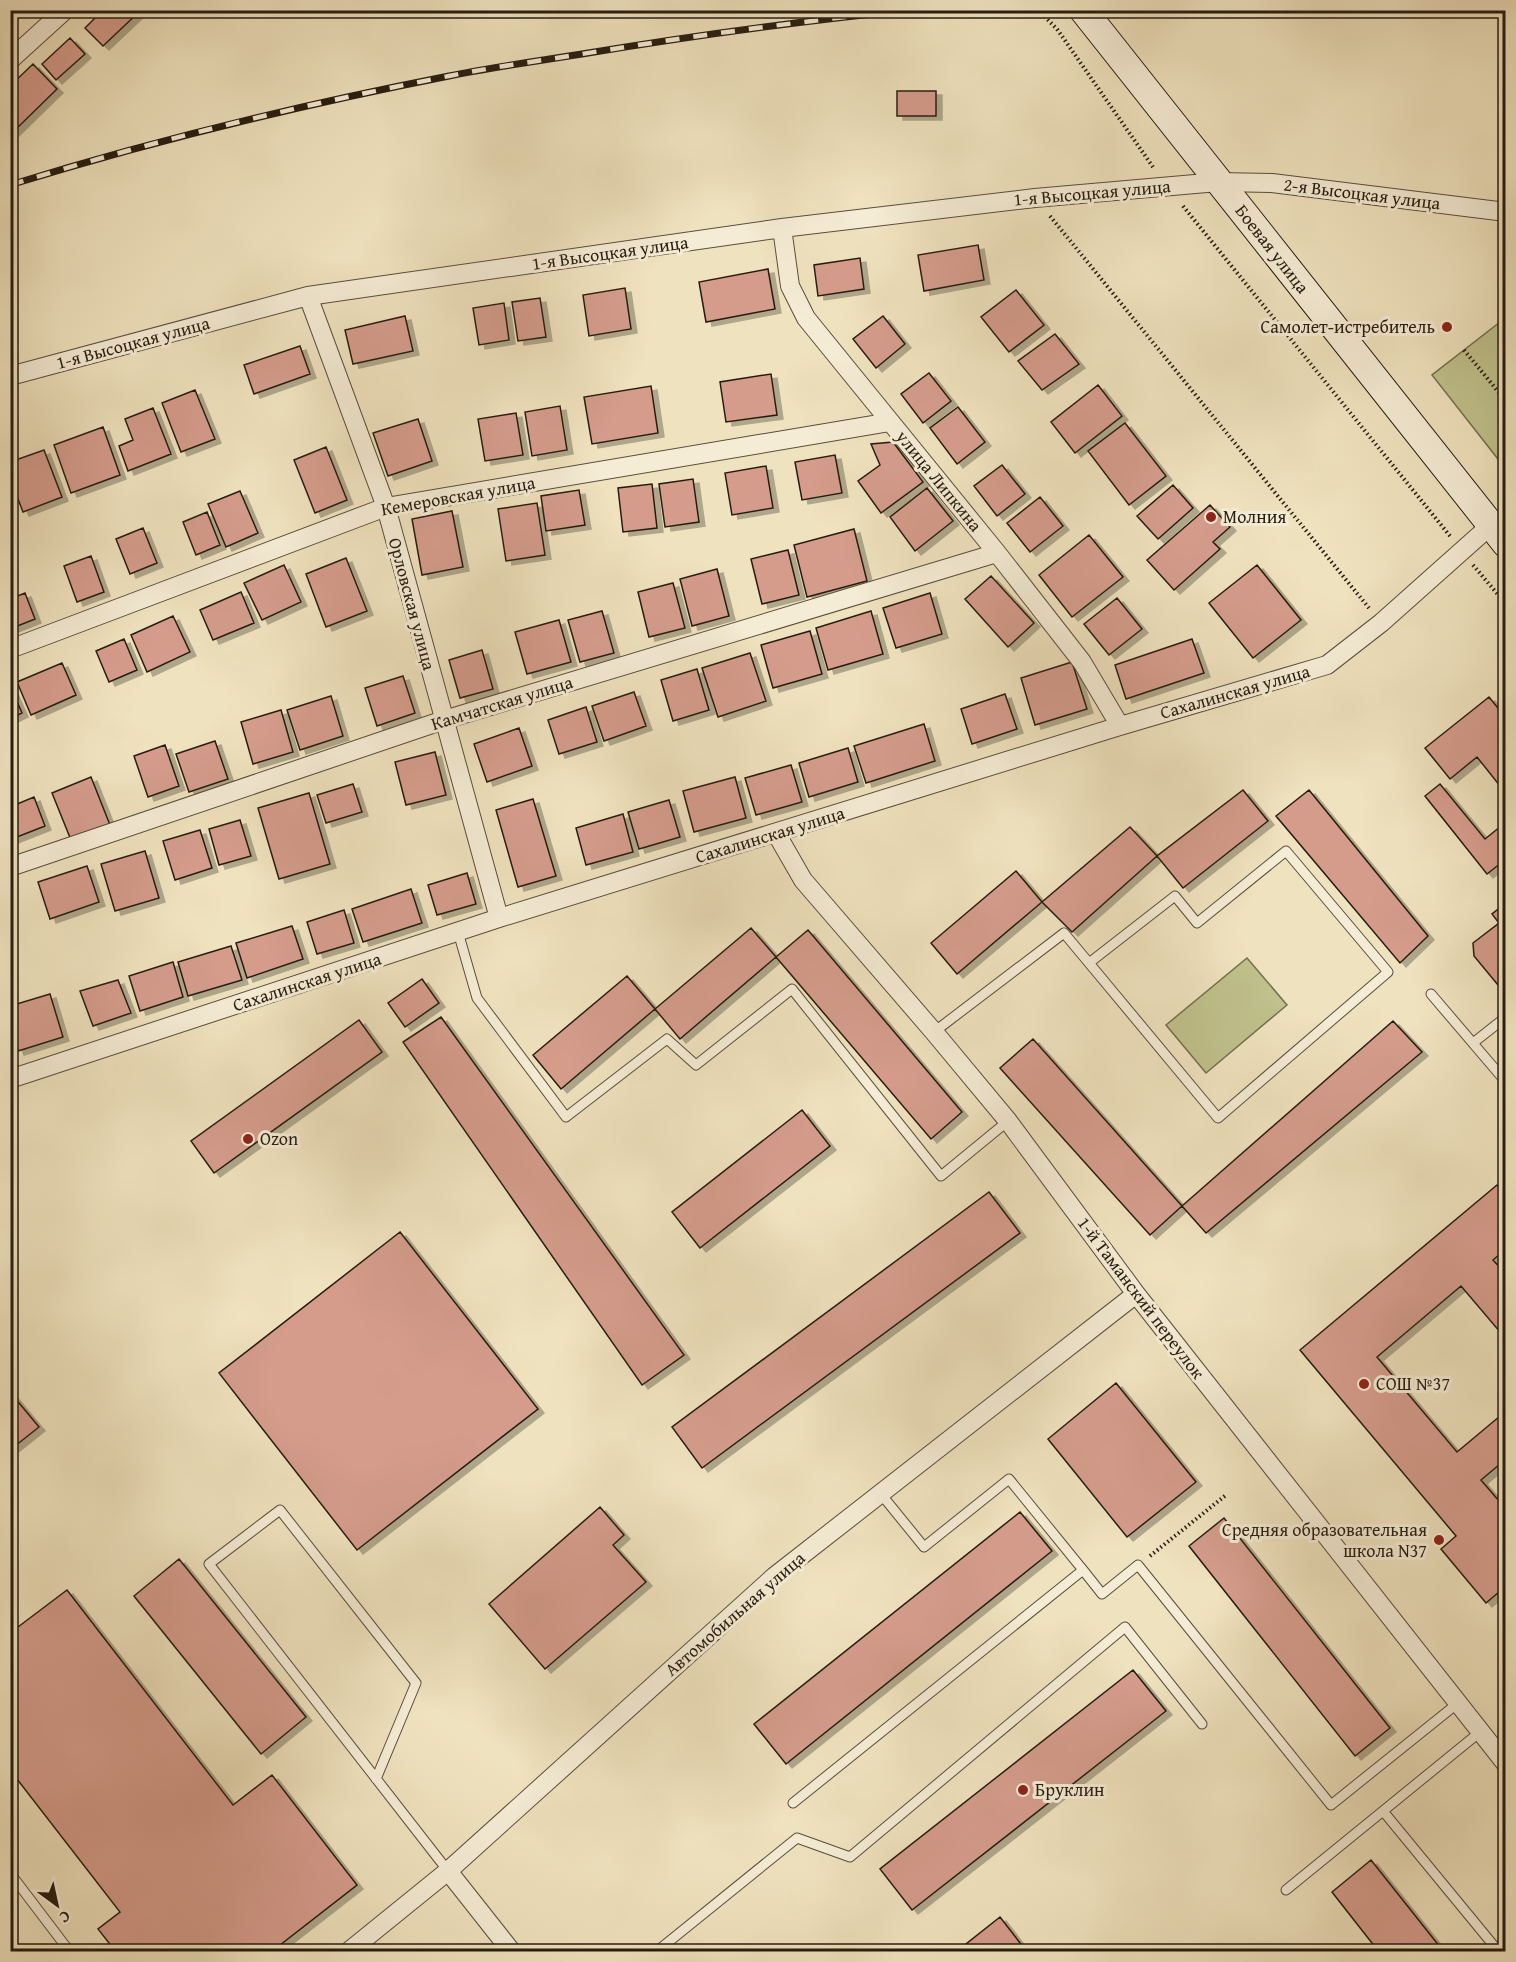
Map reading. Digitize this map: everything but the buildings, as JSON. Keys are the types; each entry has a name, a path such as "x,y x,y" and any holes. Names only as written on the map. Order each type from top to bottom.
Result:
{"main road":[{"name":"Боевая улица","path":"1083,10 1498,535"}],"street":[{"path":"10,60 65,10"},
{"name":"1-я Высоцкая улица","path":"10,376 308,296 782,228 1035,198 1218,182"},
{"name":"2-я Высоцкая улица","path":"1218,182 1272,183 1506,212"},
{"name":"улица Липкина","path":"782,228 790,286 806,318 997,553 1082,662 1120,726"},
{"name":"Орловская улица","path":"308,296 386,507 499,918"},
{"name":"Кемеровская улица","path":"10,649 386,507 890,422"},
{"name":"Сахалинская улица","path":"10,1078 499,918 1120,726 1327,665 1381,623 1462,551 1498,535"},
{"name":"Камчатская улица","path":"10,867 444,720 997,553"},
{"name":"1-й Таманский переулок","path":"776,833 803,880 1008,1121 1136,1294 1506,1764"},
{"name":"Автомобильная улица","path":"348,1952 448,1872 775,1576 1136,1294"},
{"path":"448,1872 512,1952"}],"lane":[{"path":"934,1032 1064,933 1218,1118 1389,972 1286,851 1197,923 1175,896 1089,963"},
{"path":"458,932 477,998 566,1117 667,1039 696,1065 792,989 941,1176 1008,1121"},
{"path":"1431,993 1506,1082"},
{"path":"1473,1043 1506,1017"},
{"path":"881,1494 924,1547 1010,1479 1102,1594 1138,1565 1331,1805 1458,1703"},
{"path":"376,1779 416,1683 280,1510 209,1564 448,1872"},
{"path":"793,1803 1083,1570"},
{"path":"656,1952 797,1838 850,1857 1125,1627 1202,1724"},
{"path":"1286,1890 1480,1732"},
{"path":"1383,1811 1499,1952"},
{"path":"10,1873 70,1952"}],"path":[{"path":"1038,10 1057,28 1166,186 1506,604"},
{"path":"1035,198 1381,623"},
{"path":"1464,350 1506,401"},
{"path":"1138,1565 1226,1495"}],"green space":[{"path":"1500,322 1506,330 1505,468 1432,375"},
{"path":"1247,958 1287,1005 1206,1073 1166,1025"}],"railway":[{"path":"10,185 228,124 466,73 705,35 911,10"}],"place":[{"name":"Самолет-истребитель","path":"1447,327"},
{"name":"Молния","path":"1211,517"},
{"name":"Ozon","path":"248,1139"},
{"name":"СОШ №37","path":"1364,1384"},
{"name":"Средняя образовательная школа N37","path":"1439,1540"},
{"name":"Бруклин","path":"1023,1790"}]}
